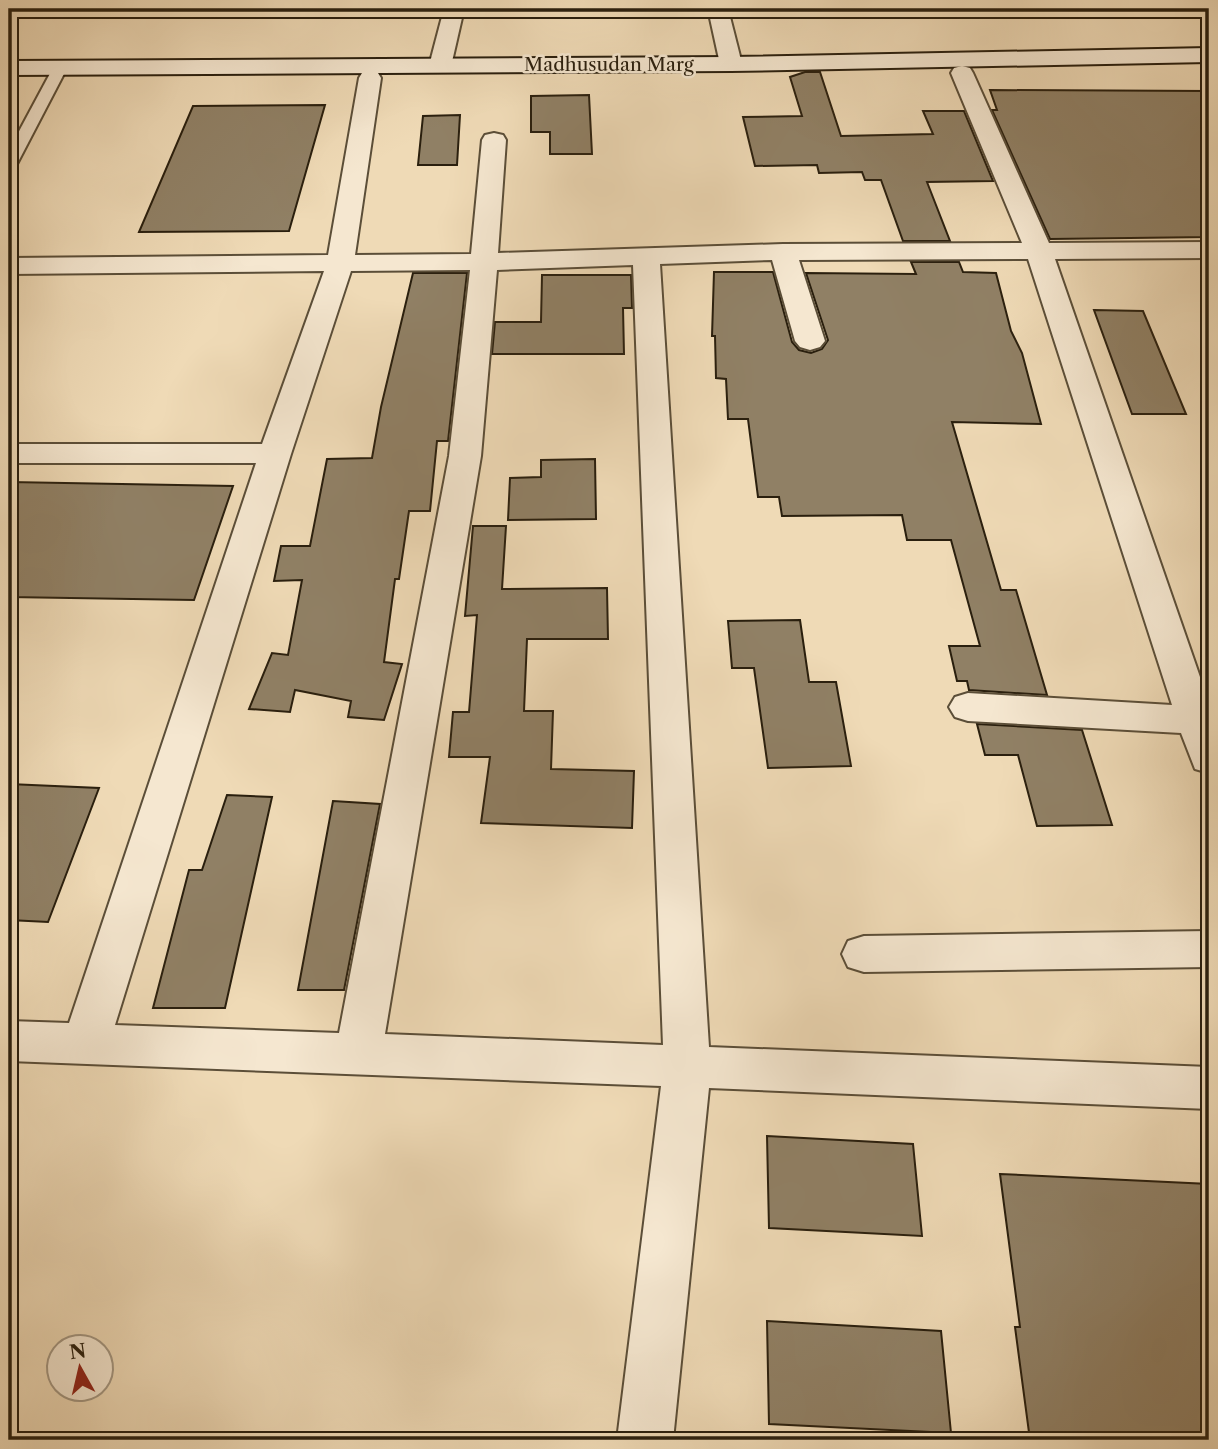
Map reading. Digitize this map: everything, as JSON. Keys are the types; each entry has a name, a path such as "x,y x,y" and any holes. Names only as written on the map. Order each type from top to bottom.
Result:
{"street":[{"path":"440,66 454,9"},
{"path":"718,9 731,64"},
{"name":"Madhusudan Marg","path":"9,81 56,74 1209,55"},
{"name":"Madhusudan Marg","path":"9,68 56,74 370,78 1209,69"},
{"path":"962,73 1038,249 1209,759"},
{"path":"86,1043 275,454 340,264 370,78"},
{"path":"359,1051 465,456 494,140"},
{"path":"9,266 484,262 783,252 1209,250"},
{"path":"783,252 810,341"},
{"path":"645,1440 687,1069 646,256"},
{"path":"9,453 275,454"},
{"path":"968,707 1195,720"},
{"path":"864,954 1209,949"},
{"path":"9,1041 359,1051 687,1069 1209,1088"}],"lane":[{"path":"9,164 56,74"}],"building":[{"path":"805,72 820,72 841,136 933,134 923,111 964,111 993,181 927,182 950,241 903,241 881,180 865,180 862,172 819,173 817,165 755,166 743,117 802,116 790,77"},
{"path":"990,90 1209,91 1209,237 1050,239 992,110 997,110"},
{"path":"589,95 592,154 550,154 550,132 531,132 531,96"},
{"path":"325,105 289,231 139,232 193,106"},
{"path":"460,115 457,165 418,165 423,116"},
{"path":"911,262 959,262 963,272 996,273 1011,331 1022,353 1041,424 952,422 1001,590 1016,590 1047,695 969,690 967,681 957,681 949,646 980,646 951,540 907,540 902,515 782,516 779,497 758,497 748,419 728,419 726,379 716,378 715,336 712,336 714,272 773,272 792,342 799,350 811,353 822,349 828,340 806,273 916,274"},
{"path":"413,273 467,273 448,441 437,441 430,511 409,511 399,579 395,579 384,662 402,664 384,720 348,717 351,701 295,690 290,712 249,709 272,653 288,655 302,580 274,581 281,546 310,546 327,459 372,458 381,407"},
{"path":"542,275 631,275 632,308 623,308 624,354 492,354 495,322 541,322"},
{"path":"1094,310 1143,311 1186,414 1132,414"},
{"path":"595,459 596,519 508,520 510,478 541,477 541,460"},
{"path":"9,482 233,486 194,600 9,597"},
{"path":"473,526 506,526 502,589 607,588 608,639 527,639 524,711 553,711 551,769 634,771 632,828 481,823 490,757 449,757 453,712 469,712 477,615 465,616"},
{"path":"800,620 809,682 836,682 851,766 768,768 754,668 732,668 728,621"},
{"path":"977,724 1082,730 1112,825 1037,826 1018,755 985,755"},
{"path":"9,784 99,788 48,922 9,920"},
{"path":"227,795 272,797 225,1008 153,1008 189,870 202,870"},
{"path":"333,801 380,804 344,990 298,990"},
{"path":"767,1136 913,1144 922,1236 769,1228"},
{"path":"1000,1174 1209,1184 1209,1440 1030,1440 1015,1327 1020,1327"},
{"path":"767,1321 941,1331 951,1433 769,1424"}]}
